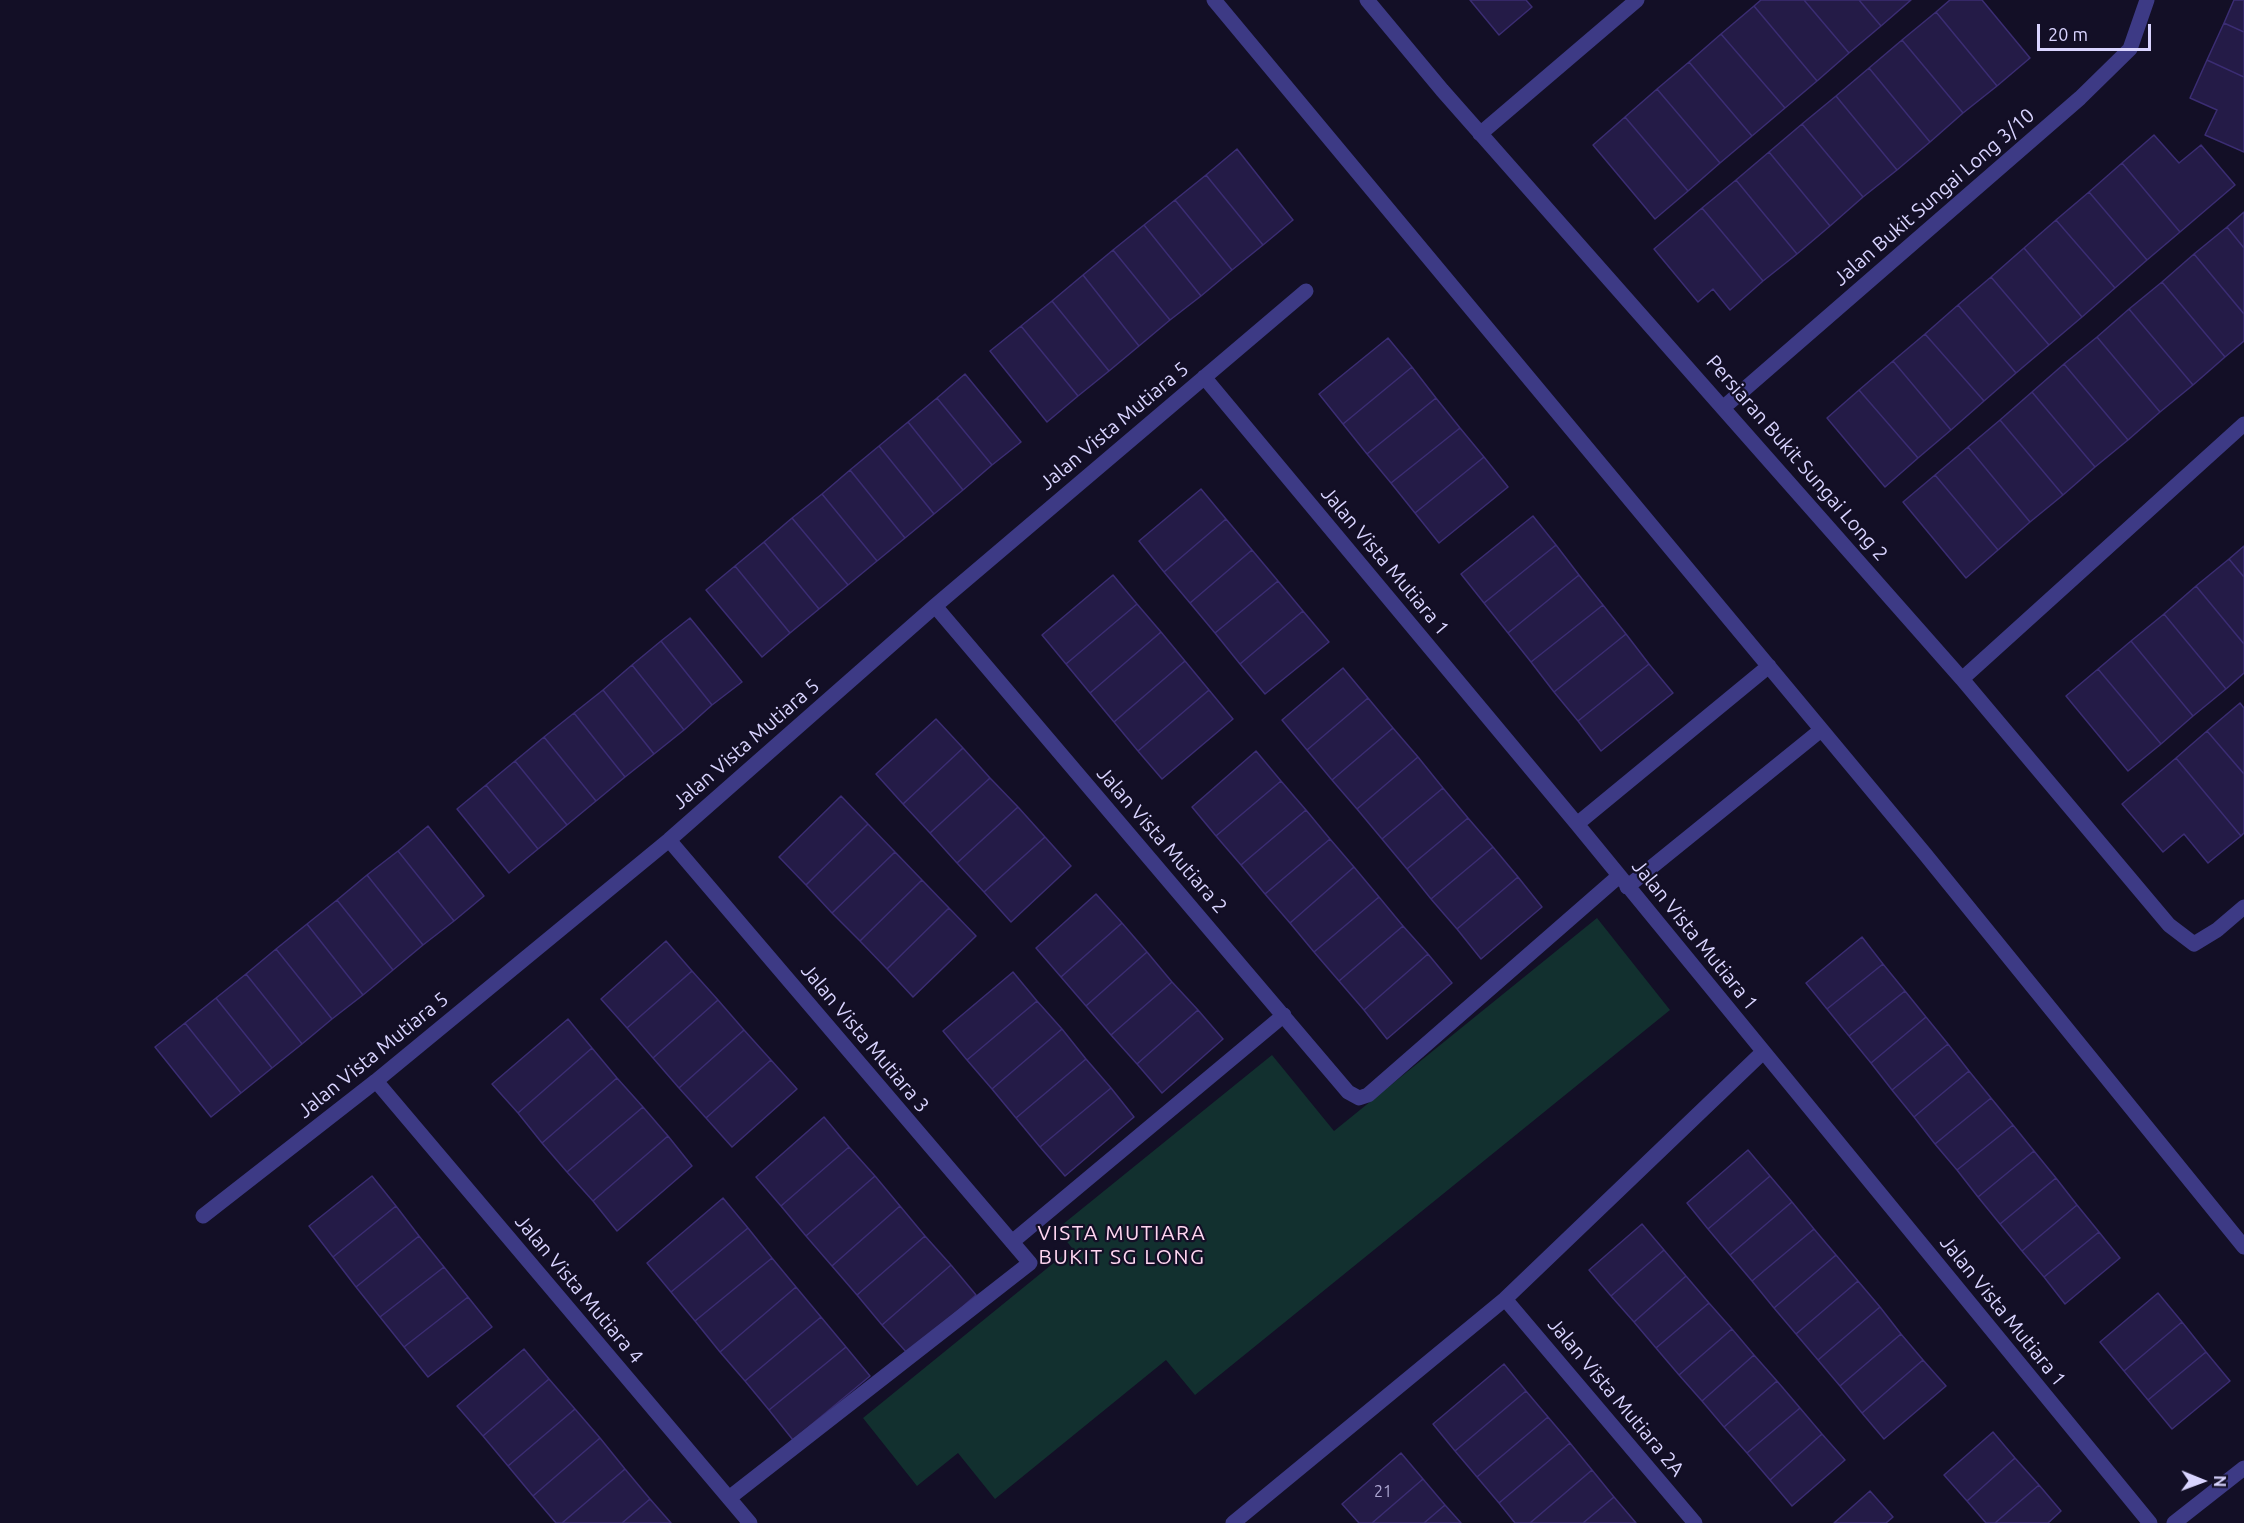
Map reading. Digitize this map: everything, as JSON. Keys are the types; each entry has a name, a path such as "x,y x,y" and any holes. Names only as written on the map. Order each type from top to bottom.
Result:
{"street":[{"path":"1214,0 1925,854 2244,1247"},
{"name":"Persiaran Bukit Sungai Long 2","path":"1367,0 1480,134 1724,407 1962,679 2169,925 2194,944 2217,930 2244,907"},
{"path":"1480,134 1637,0"},
{"name":"Jalan Bukit Sungai Long 3/10","path":"1724,407 2080,98 2130,49 2147,0"},
{"name":"Jalan Vista Mutiara 5","path":"203,1216 376,1081 669,840 935,606 1306,291"},
{"name":"Jalan Vista Mutiara 1","path":"1204,377 1577,824 2150,1523"},
{"path":"1962,679 2244,424"},
{"name":"Jalan Vista Mutiara 2","path":"935,606 1348,1092 1359,1098 1368,1095 1623,882"},
{"path":"1577,824 1769,666"},
{"path":"1623,882 1821,730"},
{"name":"Jalan Vista Mutiara 3","path":"669,840 1030,1263 729,1498"},
{"path":"1012,1242 1284,1015"},
{"path":"1243,1520 1505,1299 1763,1052"},
{"name":"Jalan Vista Mutiara 4","path":"376,1081 750,1523"},
{"name":"Jalan Vista Mutiara 2A","path":"1505,1299 1695,1523"},
{"path":"2174,1523 2244,1468"}],"green space":[{"path":"1597,918 1670,1010 1195,1395 1166,1360 995,1499 958,1453 917,1486 863,1418 1072,1248 1057,1229 1272,1055 1334,1131"}],"building":[{"path":"1470,0 1526,0 1532,7 1499,35"},
{"path":"1761,0 1804,0 1849,53 1817,81 1754,6"},
{"path":"1804,0 1859,0 1881,26 1849,53"},
{"path":"1859,0 1911,0 1881,26"},
{"path":"1950,0 1982,0 2030,58 1997,86 1936,12"},
{"path":"2234,0 2244,0 2244,32 2224,23"},
{"path":"1754,6 1817,81 1785,108 1721,34"},
{"path":"1936,12 1997,86 1963,113 1902,40"},
{"path":"2224,23 2244,32 2244,77 2207,60"},
{"path":"1721,34 1785,108 1752,136 1689,62"},
{"path":"1902,40 1963,113 1930,142 1869,68"},
{"path":"2207,60 2244,77 2244,152 2205,135 2217,110 2190,98"},
{"path":"1689,62 1752,136 1720,163 1657,89"},
{"path":"1869,68 1930,142 1897,170 1836,96"},
{"path":"1657,89 1720,163 1688,191 1625,117"},
{"path":"1836,96 1897,170 1863,197 1802,124"},
{"path":"1625,117 1688,191 1655,219 1593,145"},
{"path":"1802,124 1863,197 1830,226 1769,152"},
{"path":"2154,135 2179,163 2201,145 2235,185 2180,232 2122,163"},
{"path":"1237,149 1293,220 1263,245 1206,175"},
{"path":"1769,152 1830,226 1797,254 1736,180"},
{"path":"2122,163 2180,232 2147,260 2089,192"},
{"path":"1206,175 1263,245 1232,270 1175,200"},
{"path":"1736,180 1797,254 1763,281 1702,208"},
{"path":"2089,192 2147,260 2115,288 2056,220"},
{"path":"1175,200 1232,270 1201,296 1144,225"},
{"path":"1702,208 1763,281 1730,310 1713,289 1698,302 1654,249"},
{"path":"2244,212 2244,248 2227,227"},
{"path":"2056,220 2115,288 2082,317 2024,248"},
{"path":"1144,225 1201,296 1170,320 1113,250"},
{"path":"2227,227 2244,248 2244,314 2194,254"},
{"path":"2024,248 2082,317 2049,345 1991,277"},
{"path":"1113,250 1170,320 1139,346 1083,275"},
{"path":"2194,254 2244,314 2244,341 2225,357 2162,282"},
{"path":"1083,275 1139,346 1109,371 1052,301"},
{"path":"1991,277 2049,345 2016,373 1958,305"},
{"path":"2162,282 2225,357 2193,385 2129,309"},
{"path":"1052,301 1109,371 1078,396 1021,326"},
{"path":"1958,305 2016,373 1984,401 1925,334"},
{"path":"2129,309 2193,385 2160,412 2097,337"},
{"path":"1021,326 1078,396 1047,422 990,351"},
{"path":"1925,334 1984,401 1951,430 1893,361"},
{"path":"2097,337 2160,412 2128,440 2064,364"},
{"path":"1388,338 1412,367 1343,424 1319,394"},
{"path":"1893,361 1951,430 1918,458 1859,390"},
{"path":"2064,364 2128,440 2095,467 2032,392"},
{"path":"1412,367 1436,398 1367,454 1343,424"},
{"path":"965,374 1021,442 992,465 937,398"},
{"path":"1859,390 1918,458 1885,487 1827,418"},
{"path":"2032,392 2095,467 2063,495 2000,420"},
{"path":"937,398 992,465 963,490 908,422"},
{"path":"1436,398 1460,428 1391,483 1367,454"},
{"path":"2000,420 2063,495 2030,522 1968,447"},
{"path":"908,422 963,490 934,514 879,446"},
{"path":"1460,428 1484,457 1415,513 1391,483"},
{"path":"879,446 934,514 905,538 850,470"},
{"path":"1968,447 2030,522 1998,550 1935,475"},
{"path":"1484,457 1508,487 1439,543 1415,513"},
{"path":"850,470 905,538 877,561 822,494"},
{"path":"1935,475 1998,550 1966,578 1903,502"},
{"path":"1201,489 1226,519 1164,572 1139,541"},
{"path":"822,494 877,561 848,585 792,518"},
{"path":"1533,516 1556,545 1484,603 1461,574"},
{"path":"792,518 848,585 819,609 764,542"},
{"path":"1226,519 1252,550 1190,603 1164,572"},
{"path":"764,542 819,609 790,633 735,566"},
{"path":"1556,545 1579,575 1508,633 1484,603"},
{"path":"2244,546 2244,577 2229,559"},
{"path":"1252,550 1278,581 1215,633 1190,603"},
{"path":"2229,559 2244,577 2244,644 2196,586"},
{"path":"735,566 790,633 762,657 706,590"},
{"path":"1113,575 1137,604 1066,664 1042,635"},
{"path":"1579,575 1603,605 1531,662 1508,633"},
{"path":"1278,581 1303,611 1240,664 1215,633"},
{"path":"2196,586 2244,644 2244,673 2226,689 2164,614"},
{"path":"1137,604 1161,632 1090,693 1066,664"},
{"path":"1603,605 1626,634 1554,692 1531,662"},
{"path":"1303,611 1329,642 1265,694 1240,664"},
{"path":"2164,614 2226,689 2193,716 2131,641"},
{"path":"690,618 742,682 712,705 661,641"},
{"path":"1161,632 1185,661 1114,722 1090,693"},
{"path":"1626,634 1649,664 1578,721 1554,692"},
{"path":"661,641 712,705 684,730 632,665"},
{"path":"2131,641 2193,716 2161,744 2098,669"},
{"path":"1185,661 1209,690 1138,751 1114,722"},
{"path":"1649,664 1673,693 1601,751 1578,721"},
{"path":"632,665 684,730 654,754 603,690"},
{"path":"1343,668 1368,698 1307,750 1282,720"},
{"path":"2098,669 2161,744 2128,771 2066,696"},
{"path":"603,690 654,754 625,777 574,713"},
{"path":"1209,690 1233,719 1162,779 1138,751"},
{"path":"1368,698 1393,728 1332,780 1307,750"},
{"path":"2240,703 2244,708 2244,774 2207,731"},
{"path":"574,713 625,777 596,801 544,737"},
{"path":"936,719 963,748 903,804 876,774"},
{"path":"1393,728 1418,757 1357,809 1332,780"},
{"path":"2207,731 2244,774 2244,833 2241,836 2176,758"},
{"path":"544,737 596,801 567,825 515,761"},
{"path":"963,748 990,778 930,833 903,804"},
{"path":"1256,751 1281,781 1216,836 1192,807"},
{"path":"1418,757 1443,788 1382,839 1357,809"},
{"path":"2176,758 2241,836 2208,863 2184,834 2163,852 2122,804"},
{"path":"515,761 567,825 538,849 486,785"},
{"path":"990,778 1018,807 957,863 930,833"},
{"path":"1281,781 1306,810 1241,865 1216,836"},
{"path":"486,785 538,849 509,873 457,809"},
{"path":"1443,788 1468,818 1407,869 1382,839"},
{"path":"841,796 868,824 806,885 779,857"},
{"path":"1018,807 1045,837 984,892 957,863"},
{"path":"1306,810 1330,839 1265,894 1241,865"},
{"path":"1468,818 1493,847 1431,899 1407,869"},
{"path":"868,824 895,852 832,913 806,885"},
{"path":"428,826 484,896 454,921 398,851"},
{"path":"1045,837 1071,866 1011,922 984,892"},
{"path":"1330,839 1354,867 1290,923 1265,894"},
{"path":"1493,847 1518,877 1457,929 1431,899"},
{"path":"398,851 454,921 423,945 367,875"},
{"path":"895,852 922,880 860,941 832,913"},
{"path":"1354,867 1379,897 1314,952 1290,923"},
{"path":"367,875 423,945 393,970 337,900"},
{"path":"1518,877 1542,907 1481,959 1457,929"},
{"path":"922,880 949,908 887,969 860,941"},
{"path":"1096,894 1122,923 1061,977 1036,948"},
{"path":"1379,897 1403,926 1339,981 1314,952"},
{"path":"337,900 393,970 363,995 307,924"},
{"path":"949,908 976,936 913,997 887,969"},
{"path":"1122,923 1147,952 1086,1006 1061,977"},
{"path":"307,924 363,995 332,1019 276,949"},
{"path":"1403,926 1428,954 1364,1010 1339,981"},
{"path":"1862,937 1883,964 1827,1009 1806,983"},
{"path":"666,941 692,971 627,1028 601,999"},
{"path":"276,949 332,1019 302,1044 246,974"},
{"path":"1147,952 1172,982 1111,1035 1086,1006"},
{"path":"1428,954 1452,983 1387,1039 1364,1010"},
{"path":"1883,964 1905,991 1849,1036 1827,1009"},
{"path":"692,971 718,1000 653,1058 627,1028"},
{"path":"1013,972 1037,1001 967,1060 943,1031"},
{"path":"246,974 302,1044 272,1068 216,998"},
{"path":"1172,982 1198,1010 1137,1064 1111,1035"},
{"path":"1905,991 1926,1017 1871,1063 1849,1036"},
{"path":"216,998 272,1068 241,1093 185,1023"},
{"path":"718,1000 744,1030 679,1088 653,1058"},
{"path":"1037,1001 1062,1029 992,1089 967,1060"},
{"path":"1198,1010 1223,1039 1162,1093 1137,1064"},
{"path":"1926,1017 1948,1044 1892,1090 1871,1063"},
{"path":"568,1019 592,1048 518,1113 492,1084"},
{"path":"185,1023 241,1093 211,1117 155,1047"},
{"path":"1062,1029 1086,1059 1016,1118 992,1089"},
{"path":"744,1030 771,1060 706,1118 679,1088"},
{"path":"1948,1044 1969,1071 1914,1117 1892,1090"},
{"path":"592,1048 617,1078 542,1143 518,1113"},
{"path":"1086,1059 1111,1088 1040,1147 1016,1118"},
{"path":"771,1060 797,1089 732,1147 706,1118"},
{"path":"1969,1071 1991,1098 1935,1144 1914,1117"},
{"path":"617,1078 643,1107 567,1172 542,1143"},
{"path":"1111,1088 1134,1117 1065,1176 1040,1147"},
{"path":"1991,1098 2013,1125 1957,1170 1935,1144"},
{"path":"643,1107 668,1136 593,1201 567,1172"},
{"path":"824,1117 849,1147 781,1206 756,1177"},
{"path":"2013,1125 2034,1151 1978,1197 1957,1170"},
{"path":"668,1136 692,1166 617,1231 593,1201"},
{"path":"849,1147 875,1176 806,1236 781,1206"},
{"path":"1748,1150 1770,1176 1708,1229 1687,1203"},
{"path":"2034,1151 2056,1178 2000,1224 1978,1197"},
{"path":"372,1176 396,1206 333,1257 309,1226"},
{"path":"875,1176 900,1206 832,1266 806,1236"},
{"path":"1770,1176 1792,1202 1730,1255 1708,1229"},
{"path":"2056,1178 2077,1205 2022,1251 2000,1224"},
{"path":"723,1198 748,1228 671,1292 647,1263"},
{"path":"1792,1202 1814,1229 1752,1281 1730,1255"},
{"path":"2077,1205 2099,1232 2044,1277 2022,1251"},
{"path":"396,1206 419,1236 356,1287 333,1257"},
{"path":"900,1206 925,1236 857,1295 832,1266"},
{"path":"1642,1224 1664,1250 1611,1296 1589,1270"},
{"path":"748,1228 772,1258 695,1321 671,1292"},
{"path":"1814,1229 1836,1255 1774,1308 1752,1281"},
{"path":"2099,1232 2120,1258 2065,1304 2044,1277"},
{"path":"419,1236 444,1267 380,1317 356,1287"},
{"path":"925,1236 951,1265 882,1325 857,1295"},
{"path":"1664,1250 1686,1276 1634,1322 1611,1296"},
{"path":"1836,1255 1858,1281 1796,1334 1774,1308"},
{"path":"772,1258 796,1287 720,1352 695,1321"},
{"path":"951,1265 976,1295 908,1354 882,1325"},
{"path":"444,1267 468,1297 404,1347 380,1317"},
{"path":"1686,1276 1709,1303 1656,1348 1634,1322"},
{"path":"1858,1281 1880,1307 1818,1360 1796,1334"},
{"path":"796,1287 821,1317 745,1381 720,1352"},
{"path":"2158,1293 2182,1322 2124,1371 2100,1342"},
{"path":"468,1297 492,1327 428,1377 404,1347"},
{"path":"1709,1303 1732,1329 1679,1375 1656,1348"},
{"path":"1880,1307 1901,1334 1840,1386 1818,1360"},
{"path":"821,1317 846,1347 769,1410 745,1381"},
{"path":"2182,1322 2206,1352 2148,1400 2124,1371"},
{"path":"1732,1329 1754,1355 1702,1401 1679,1375"},
{"path":"1901,1334 1923,1360 1862,1413 1840,1386"},
{"path":"846,1347 870,1376 793,1440 769,1410"},
{"path":"524,1349 549,1379 483,1436 457,1406"},
{"path":"2206,1352 2230,1381 2172,1429 2148,1400"},
{"path":"1754,1355 1777,1381 1724,1427 1702,1401"},
{"path":"1923,1360 1946,1386 1884,1439 1862,1413"},
{"path":"1504,1364 1526,1391 1455,1451 1433,1424"},
{"path":"549,1379 575,1409 508,1466 483,1436"},
{"path":"1777,1381 1800,1408 1747,1453 1724,1427"},
{"path":"1526,1391 1548,1417 1477,1477 1455,1451"},
{"path":"1800,1408 1822,1434 1770,1480 1747,1453"},
{"path":"575,1409 600,1438 533,1496 508,1466"},
{"path":"1548,1417 1570,1443 1499,1503 1477,1477"},
{"path":"1993,1432 2015,1458 1967,1501 1944,1475"},
{"path":"1822,1434 1845,1460 1792,1506 1770,1480"},
{"path":"600,1438 625,1469 562,1523 556,1523 533,1496"},
{"path":"1570,1443 1592,1470 1530,1523 1515,1523 1499,1503"},
{"path":"1401,1453 1423,1479 1372,1523 1359,1523 1342,1504"},
{"path":"2015,1458 2039,1485 1995,1523 1986,1523 1967,1501"},
{"path":"625,1469 650,1499 622,1523 562,1523"},
{"path":"1592,1470 1614,1497 1583,1523 1530,1523"},
{"path":"1423,1479 1445,1505 1424,1523 1372,1523"},
{"path":"2039,1485 2061,1511 2048,1523 1995,1523"},
{"path":"1870,1491 1893,1517 1886,1523 1834,1523"},
{"path":"1614,1497 1636,1523 1583,1523"},
{"path":"650,1499 671,1523 622,1523"},
{"path":"1445,1505 1461,1523 1424,1523"}],"district":[{"name":"VISTA MUTIARA BUKIT SG LONG","path":"1122,1245"}]}
